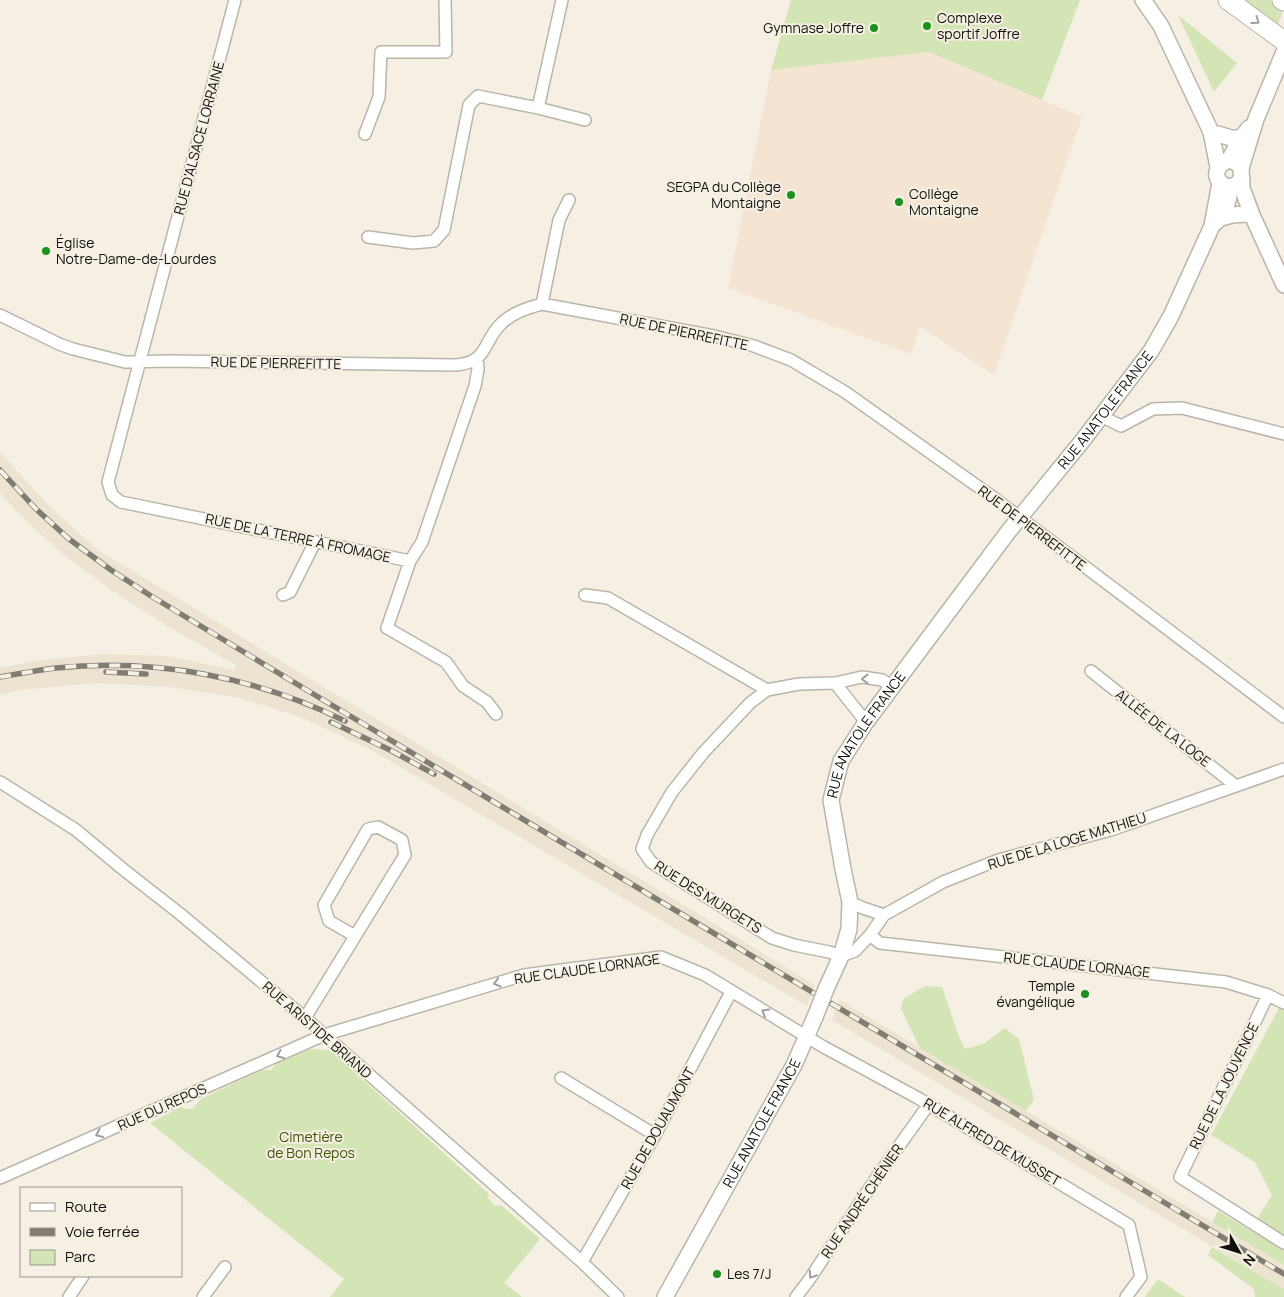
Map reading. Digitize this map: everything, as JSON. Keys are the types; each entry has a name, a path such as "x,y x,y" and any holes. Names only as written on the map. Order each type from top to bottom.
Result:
{"main road":[{"path":"1228,0 1284,41"}],"street":[{"name":"RUE D'ALSACE LORRAINE","path":"140,362 235,0"},
{"path":"365,134 379,97 381,52 446,52 445,0"},
{"path":"538,108 562,0"},
{"path":"1143,0 1161,26 1215,133 1240,205 1249,215 1284,285"},
{"path":"1153,0 1161,26"},
{"name":"RUE ANATOLE FRANCE","path":"1230,174 1256,119 1284,52"},
{"path":"368,237 413,243 434,241 444,230 469,105 478,96 585,120"},
{"name":"RUE ANATOLE FRANCE","path":"665,1297 794,1065 841,956 849,929 850,902 831,800 841,761 866,722 1019,517 1101,416 1155,344 1171,316 1217,222 1241,138 1256,119"},
{"path":"1215,133 1231,138 1241,138"},
{"path":"542,304 559,220 569,200"},
{"path":"1217,222 1232,215 1249,215"},
{"name":"RUE DE PIERREFITTE","path":"0,315 59,344 125,362 466,364 477,359 484,352 494,332 503,322 521,310 542,304 714,336 754,346 791,360 845,392 1019,517 1284,717"},
{"name":"RUE DE LA TERRE À FROMAGE","path":"140,362 108,482 112,495 121,502 410,561 422,542 475,386 478,369 477,359"},
{"path":"1101,416 1121,426 1153,409 1182,408 1284,434"},
{"path":"283,596 290,592 315,542"},
{"path":"410,561 387,628 446,662 463,686 487,702 496,714"},
{"path":"585,596 608,598 768,690"},
{"name":"ALLÉE DE LA LOGE","path":"1090,670 1236,786"},
{"name":"RUE DES MURGETS","path":"841,956 794,946 772,938 651,862 642,849 647,835 672,792 703,753 750,703 768,690 800,684 835,684 862,677 882,680 893,687"},
{"path":"835,684 866,722"},
{"name":"RUE DE LA LOGE MATHIEU","path":"841,956 855,951 870,935 884,915 943,882 998,860 1111,830 1284,769"},
{"name":"RUE ARISTIDE BRIAND","path":"0,782 76,830 179,913 305,1018 582,1262 618,1297"},
{"path":"305,1018 405,855 402,840 378,827 368,829 324,905 329,921 355,936"},
{"path":"850,902 884,915"},
{"name":"RUE CLAUDE LORNAGE","path":"870,935 880,943 1226,982 1268,994 1284,1003"},
{"name":"RUE CLAUDE LORNAGE","path":"324,1036 524,975 661,956 705,976 807,1037"},
{"name":"RUE DE DOUAUMONT","path":"582,1262 656,1134 731,992"},
{"name":"RUE DE LA JOUVENCE","path":"1268,994 1180,1177 1284,1243"},
{"name":"RUE DU REPOS","path":"0,1178 324,1036"},
{"name":"RUE ALFRED DE MUSSET","path":"807,1037 928,1104 1129,1225 1141,1276 1126,1297"},
{"path":"561,1078 656,1134"},
{"name":"RUE ANDRÉ CHÉNIER","path":"796,1297 928,1104"},
{"path":"203,1297 225,1268"},
{"path":"69,1297 82,1277"}],"shaded area":[{"name":"Collège Montaigne","path":"929,52 1082,117 994,375 920,326 911,354 728,288 771,70"},
{"path":"0,452 49,506 98,550 815,985 807,1006 373,751 303,718 240,698 170,687 97,683 20,690 0,695 0,668 34,661 101,654 168,656 234,670 236,665 172,629 116,593 62,554 15,510 0,493"},
{"path":"840,1000 1284,1265 1284,1289 832,1020"}],"green space":[{"name":"Complexe sportif Joffre","path":"791,0 1080,0 1042,100 929,52 771,70"},
{"path":"1241,0 1273,0 1284,8 1277,27"},
{"path":"1178,15 1237,63 1214,92"},
{"path":"925,986 942,987 965,1049 983,1044 1005,1028 1019,1039 1034,1100 1026,1111 920,1048 901,1009 903,999"},
{"path":"1284,999 1284,1235 1257,1219 1272,1195 1255,1162 1211,1135"},
{"name":"Cimetière de Bon Repos","path":"311,1049 330,1050 489,1194 488,1198 495,1206 501,1205 540,1239 504,1283 522,1297 330,1297 344,1279 150,1123 181,1107 192,1109 201,1099 262,1070 271,1070 278,1062"},
{"path":"1218,1211 1284,1250 1284,1265 1212,1222"},
{"path":"1212,1247 1284,1289 1284,1297 1255,1297 1254,1289 1208,1255"},
{"path":"1158,1279 1185,1297 1145,1297"}],"railway":[{"path":"0,470 36,509 69,539 151,596 1284,1274"},
{"path":"0,677 56,668 93,666 131,666 168,669 205,674 241,682 311,706 345,721"},
{"path":"106,672 146,674"},
{"path":"331,722 390,750 434,774"}],"place":[{"name":"Complexe sportif Joffre","path":"927,26"},
{"name":"Gymnase Joffre","path":"874,28"},
{"name":"SEGPA du Collège Montaigne","path":"791,195"},
{"name":"Collège Montaigne","path":"899,202"},
{"name":"Église Notre-Dame-de-Lourdes","path":"46,251"},
{"name":"Temple évangélique","path":"1085,994"},
{"name":"Les 7/J","path":"717,1274"}]}
